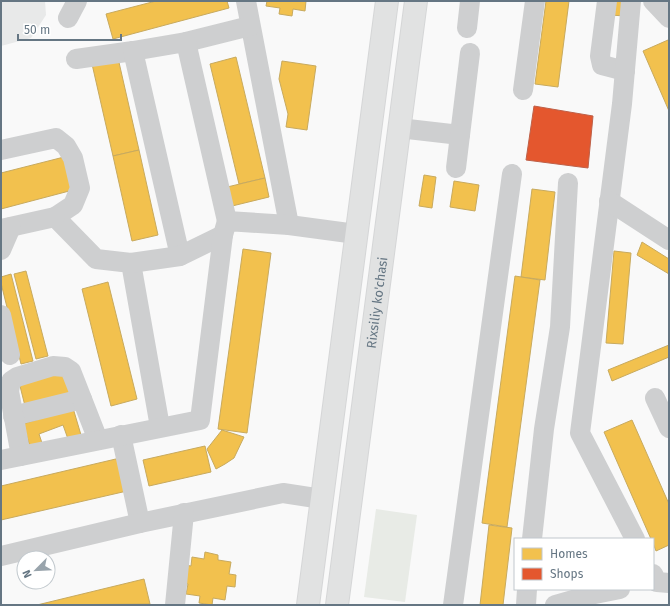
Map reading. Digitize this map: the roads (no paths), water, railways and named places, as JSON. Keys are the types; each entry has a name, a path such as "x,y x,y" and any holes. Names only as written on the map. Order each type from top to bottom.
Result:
{"main road":[{"path":"308,605 386,1"},
{"name":"Rixsiliy ko'chasi","path":"337,605 416,1"},
{"path":"335,400 363,403"}],"street":[{"path":"68,18 77,1"},
{"path":"246,1 289,225"},
{"path":"467,28 470,1"},
{"path":"523,90 535,1"},
{"path":"607,1 600,56 602,65 625,71"},
{"path":"631,1 625,71 580,433 634,538"},
{"path":"653,1 669,18"},
{"path":"76,59 186,42 250,26"},
{"path":"1,460 200,420 225,228 186,42"},
{"path":"133,51 180,256"},
{"path":"456,168 470,54"},
{"path":"399,128 460,135"},
{"path":"1,150 56,138 66,146 73,158 80,188 73,205 55,217 6,228 1,250"},
{"path":"453,605 512,174"},
{"path":"532,538 544,430 560,327 568,182"},
{"path":"609,201 669,240"},
{"path":"55,217 96,259 131,263 180,256 225,228 289,225 356,234"},
{"path":"131,263 160,427"},
{"path":"1,315 10,355"},
{"path":"21,456 9,391 11,381 17,377 53,366 65,367 71,371 98,440"},
{"path":"13,416 82,398"},
{"path":"655,398 669,428"},
{"path":"121,435 140,523"},
{"path":"1,556 184,513 283,493 322,499"},
{"path":"175,605 184,513"},
{"path":"526,605 527,590"},
{"path":"555,605 590,594 614,590"}]}
